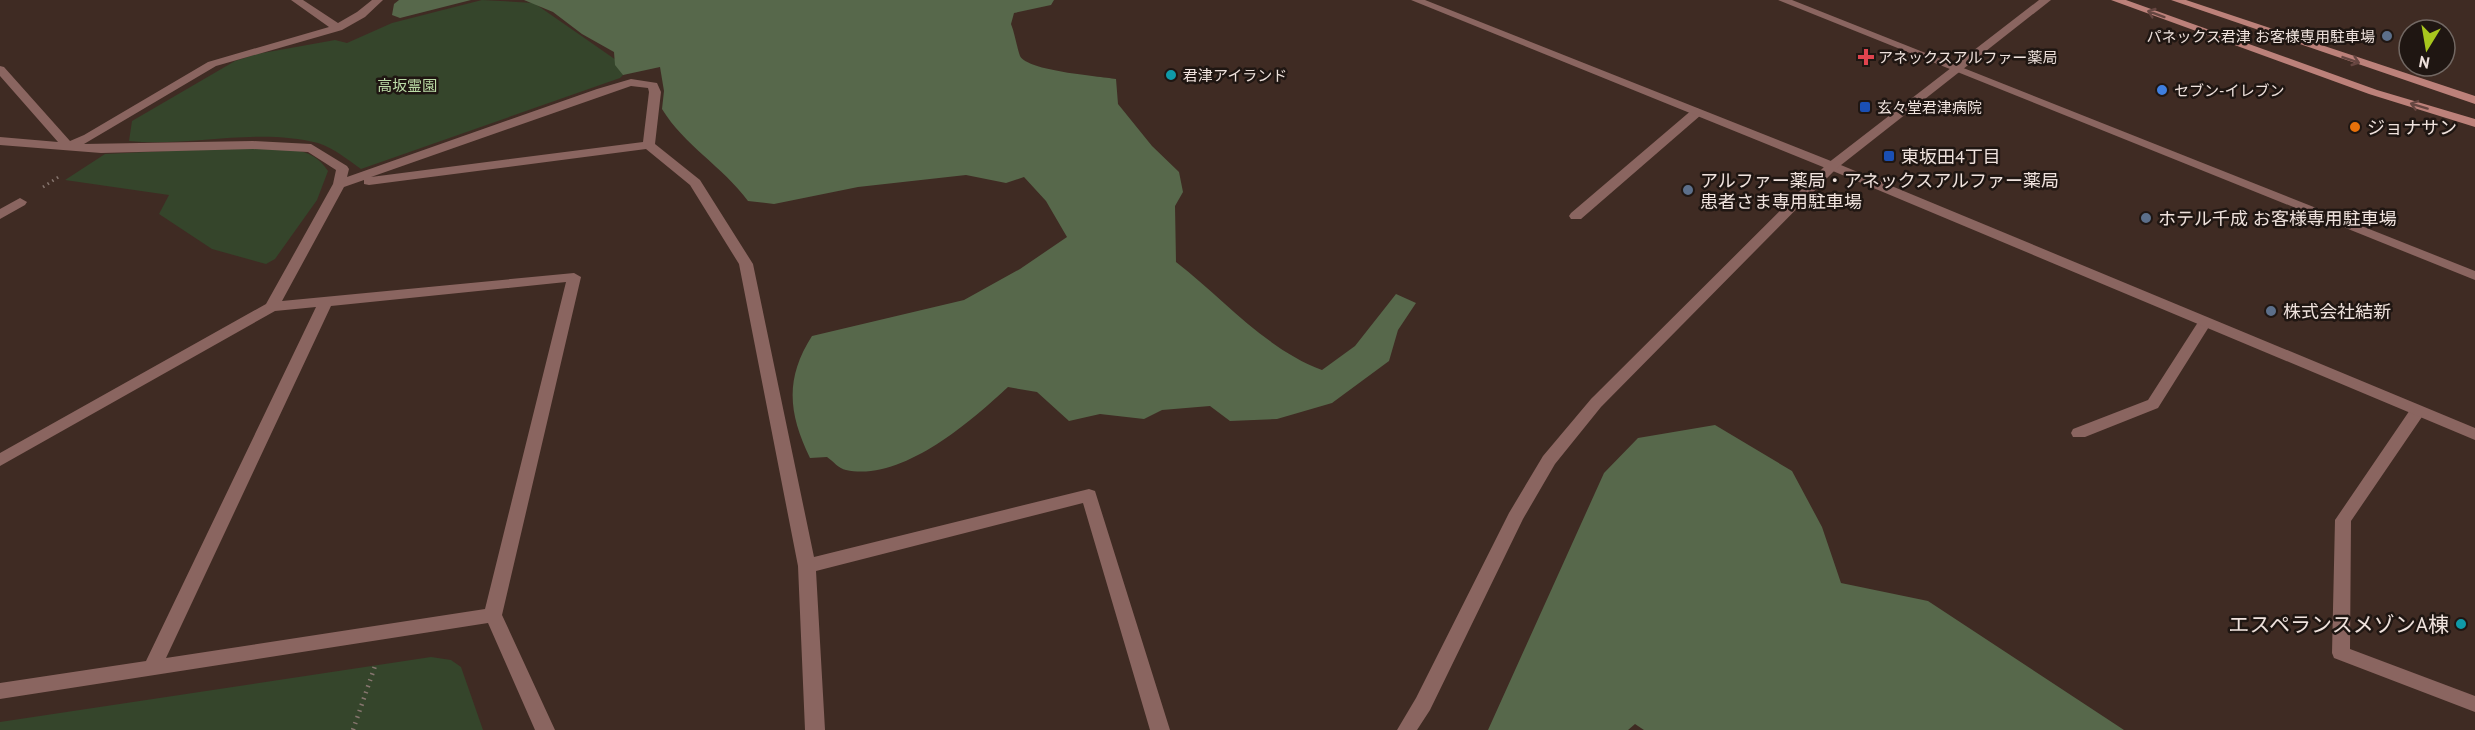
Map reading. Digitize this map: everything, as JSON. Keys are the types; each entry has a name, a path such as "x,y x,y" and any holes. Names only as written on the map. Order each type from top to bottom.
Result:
{"main road":[{"path":"2116,0 2373,92 2475,123"},
{"path":"2176,0 2475,100"}],"street":[{"path":"296,0 338,28"},
{"path":"68,146 88,138 212,64 231,56 338,28 366,13 378,0"},
{"path":"1416,0 1832,166 2475,434"},
{"path":"1783,0 2475,276"},
{"path":"1407,730 1424,704 1494,558 1549,460 1596,403 1832,166 2046,0"},
{"path":"0,69 68,146"},
{"path":"339,184 631,82 653,85 656,92 649,145"},
{"path":"1576,216 1697,112"},
{"path":"0,141 101,149 253,145 311,148 344,169 339,184 272,307"},
{"path":"339,184 649,145 695,183 746,264 807,566 815,730"},
{"path":"0,215 20,202"},
{"path":"0,460 272,307 574,277 494,615 545,730"},
{"path":"152,667 326,302"},
{"path":"2079,433 2153,404 2205,322"},
{"path":"2418,411 2343,520 2341,653 2475,704"},
{"path":"807,566 1089,495 1160,730"},
{"path":"0,691 494,615"}],"path":[{"path":"353,730 361,707"}],"green space":[{"path":"399,0 471,0 400,18 392,15 394,4"},
{"name":"高坂霊園","path":"482,0 534,3 629,69 620,78 361,169 324,145 295,139 248,137 176,142 129,141 132,121 235,61 257,54 335,40 347,43 392,23"},
{"path":"524,0 1054,0 1051,5 1014,13 1011,24 1020,56 1036,66 1116,79 1118,104 1152,146 1179,172 1183,192 1175,206 1176,262 1245,322 1281,349 1322,370 1355,346 1396,294 1416,303 1398,330 1389,361 1332,403 1277,419 1230,421 1210,406 1162,410 1144,419 1100,414 1069,421 1037,392 1008,387 955,432 912,458 890,467 867,471 846,470 838,467 827,457 810,458 797,426 793,396 797,366 812,336 964,300 1020,269 1067,237 1046,201 1024,177 1006,183 966,175 858,187 774,204 748,201 727,177 681,134 662,109 664,91 660,67 623,75 615,65 614,52 582,34 553,12"},
{"path":"251,147 284,148 304,152 321,162 328,171 317,200 275,259 266,264 212,249 159,214 169,195 65,180 105,154"},
{"path":"1715,425 1792,471 1822,527 1841,583 1928,601 2124,730 1644,730 1635,724 1628,730 1488,730 1604,473 1638,438"},
{"path":"431,657 451,660 461,667 483,730 0,730 0,722"}],"place":[{"name":"パネックス君津 お客様専用駐車場","path":"2387,36"},
{"name":"アネックスアルファー薬局","path":"1866,57"},
{"name":"君津アイランド","path":"1171,75"},
{"name":"セブン-イレブン","path":"2162,90"},
{"name":"玄々堂君津病院","path":"1865,107"},
{"name":"ジョナサン","path":"2355,127"},
{"name":"東坂田4丁目","path":"1889,156"},
{"name":"アルファー薬局・アネックスアルファー薬局 患者さま専用駐車場","path":"1688,190"},
{"name":"ホテル千成 お客様専用駐車場","path":"2146,218"},
{"name":"株式会社結新","path":"2271,311"},
{"name":"エスペランスメゾンA棟","path":"2461,624"}]}
